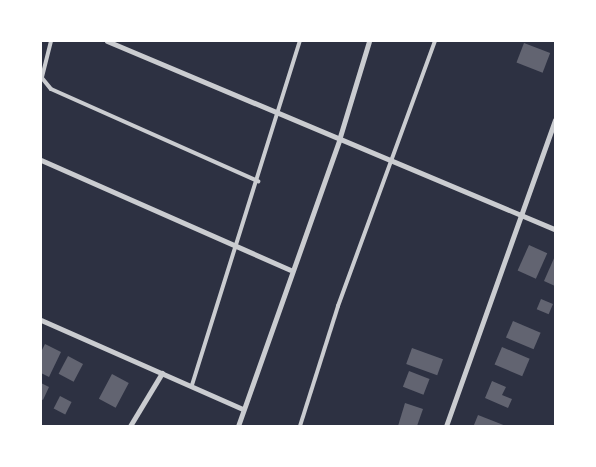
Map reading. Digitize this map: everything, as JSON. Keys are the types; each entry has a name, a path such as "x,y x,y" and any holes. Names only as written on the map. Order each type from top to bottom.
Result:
{"street":[{"path":"107,41 339,140 555,229"},
{"path":"238,426 290,270 339,140 369,41"},
{"path":"446,426 555,120"},
{"path":"41,160 290,270"},
{"path":"41,320 243,409"},
{"path":"130,426 162,372"}],"lane":[{"path":"51,41 42,78 51,89 258,181"},
{"path":"192,385 234,246 258,181 278,114 279,101 300,42 293,41"},
{"path":"300,426 338,306 436,41"}],"building":[{"path":"524,43 550,53 543,73 516,63"},
{"path":"529,245 547,253 536,279 518,271"},
{"path":"555,256 555,286 544,281"},
{"path":"541,299 553,304 549,314 537,309"},
{"path":"513,321 541,333 534,349 506,338"},
{"path":"45,344 61,352 49,377 41,373 41,352"},
{"path":"502,347 530,359 522,376 495,364"},
{"path":"412,348 443,359 437,375 406,364"},
{"path":"68,356 83,364 74,382 59,374"},
{"path":"409,371 430,379 423,395 403,387"},
{"path":"112,374 129,383 116,408 99,399"},
{"path":"492,381 506,387 502,395 512,399 508,408 485,398"},
{"path":"41,383 49,387 43,400 41,399"},
{"path":"60,396 72,402 65,414 54,408"},
{"path":"405,403 423,409 417,426 398,426"},
{"path":"478,415 506,426 474,425"}]}
